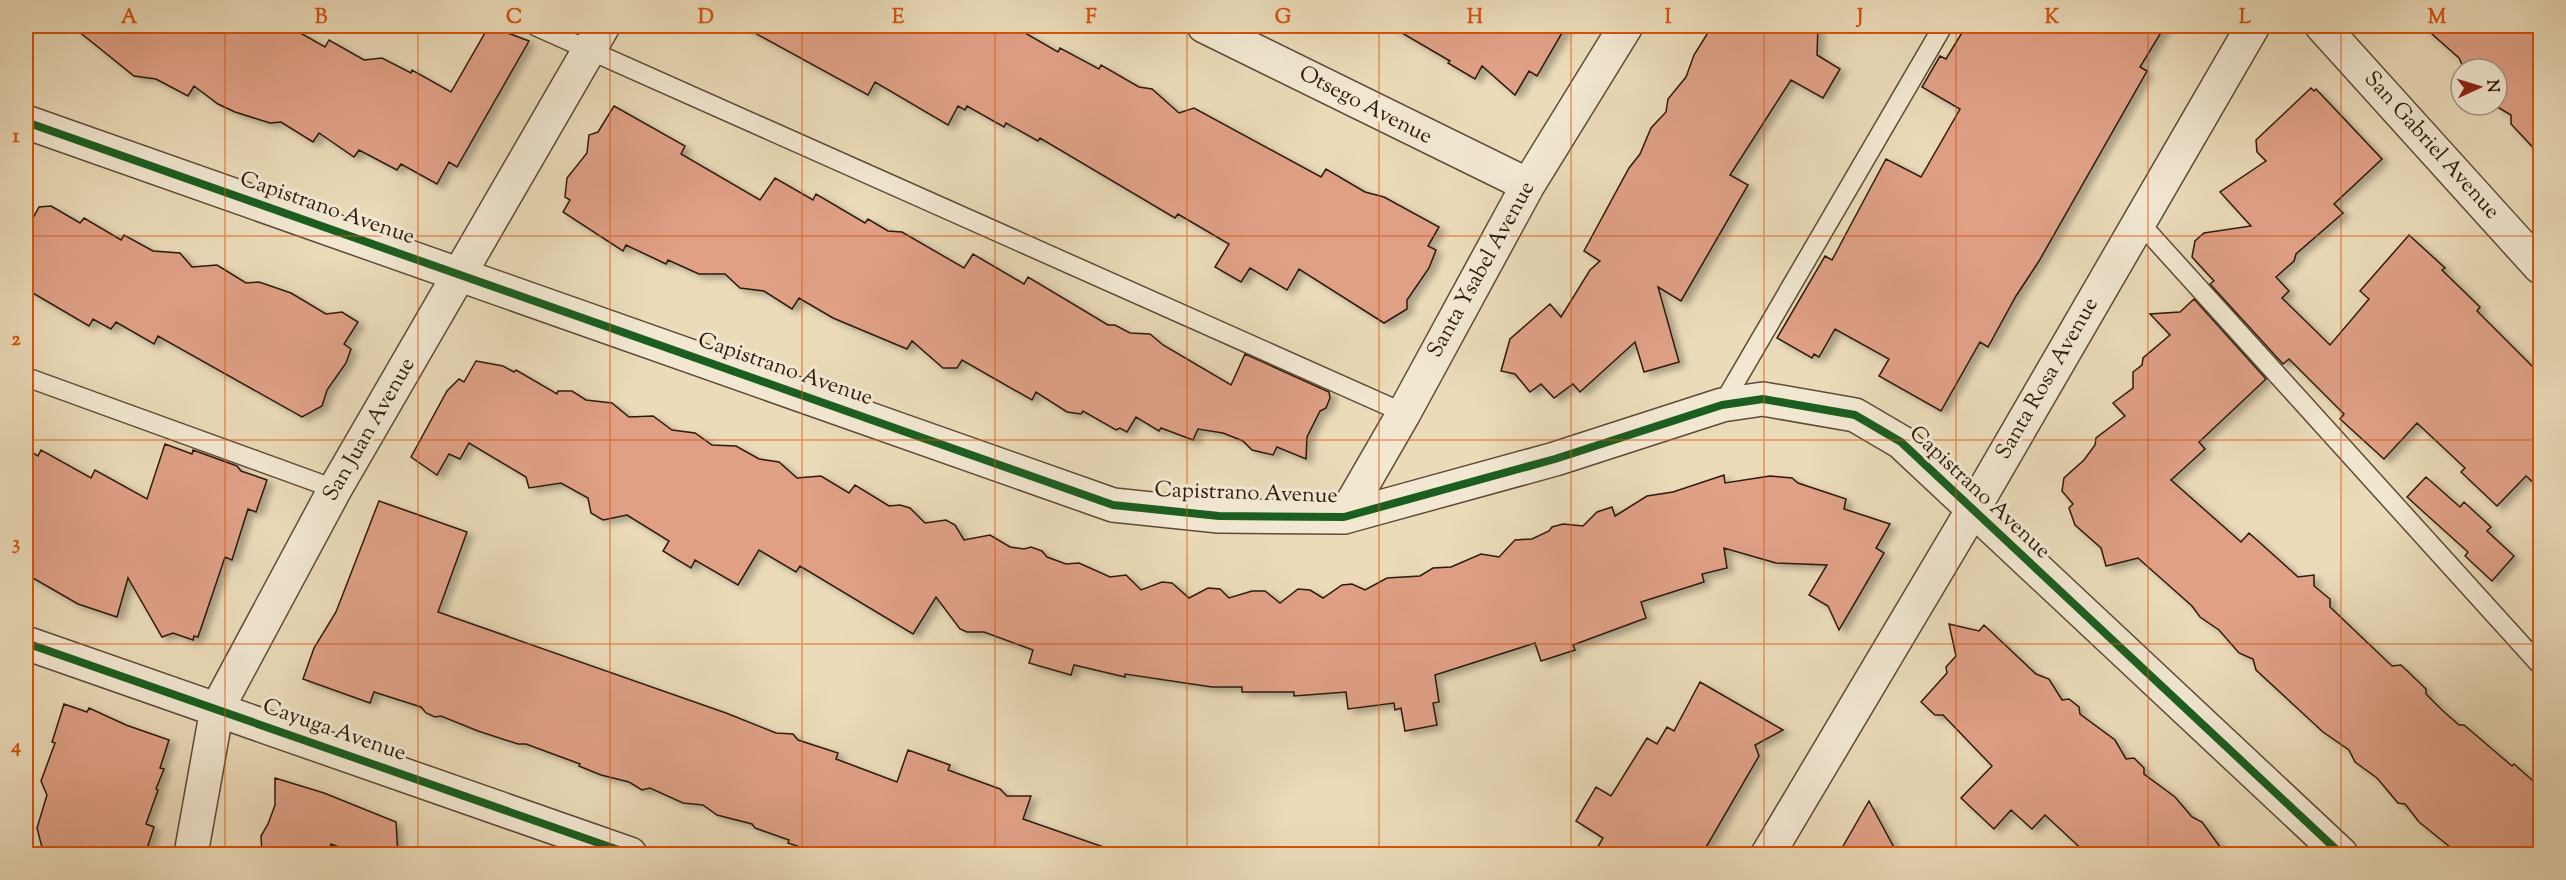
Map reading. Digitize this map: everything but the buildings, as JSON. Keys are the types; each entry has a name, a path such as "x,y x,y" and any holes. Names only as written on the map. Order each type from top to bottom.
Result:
{"street":[{"name":"Otsego Avenue","path":"1204,26 1528,186"},
{"name":"Santa Ysabel Avenue","path":"1344,517 1404,413 1528,186 1626,26"},
{"name":"Santa Rosa Avenue","path":"1768,855 1972,511 2253,26"},
{"name":"San Gabriel Avenue","path":"2322,26 2541,267"},
{"name":"San Juan Avenue","path":"191,855 217,709 335,489 597,37"},
{"name":"Capistrano Avenue","path":"26,122 1113,505 1219,516 1344,517 1555,459 1722,405 1763,399 1855,415 1900,442 2341,855"},
{"name":"Cayuga Avenue","path":"26,643 630,855"}],"lane":[{"path":"535,26 597,37 1404,413"},
{"path":"1722,405 1943,26"},
{"path":"2139,222 2541,665"},
{"path":"26,377 335,489"}],"cycle path":[{"path":"26,122 1113,505 1219,516 1344,517 1555,459 1722,405 1763,399 1855,415 1901,442 2341,854"},
{"path":"26,643 630,854"}]}
